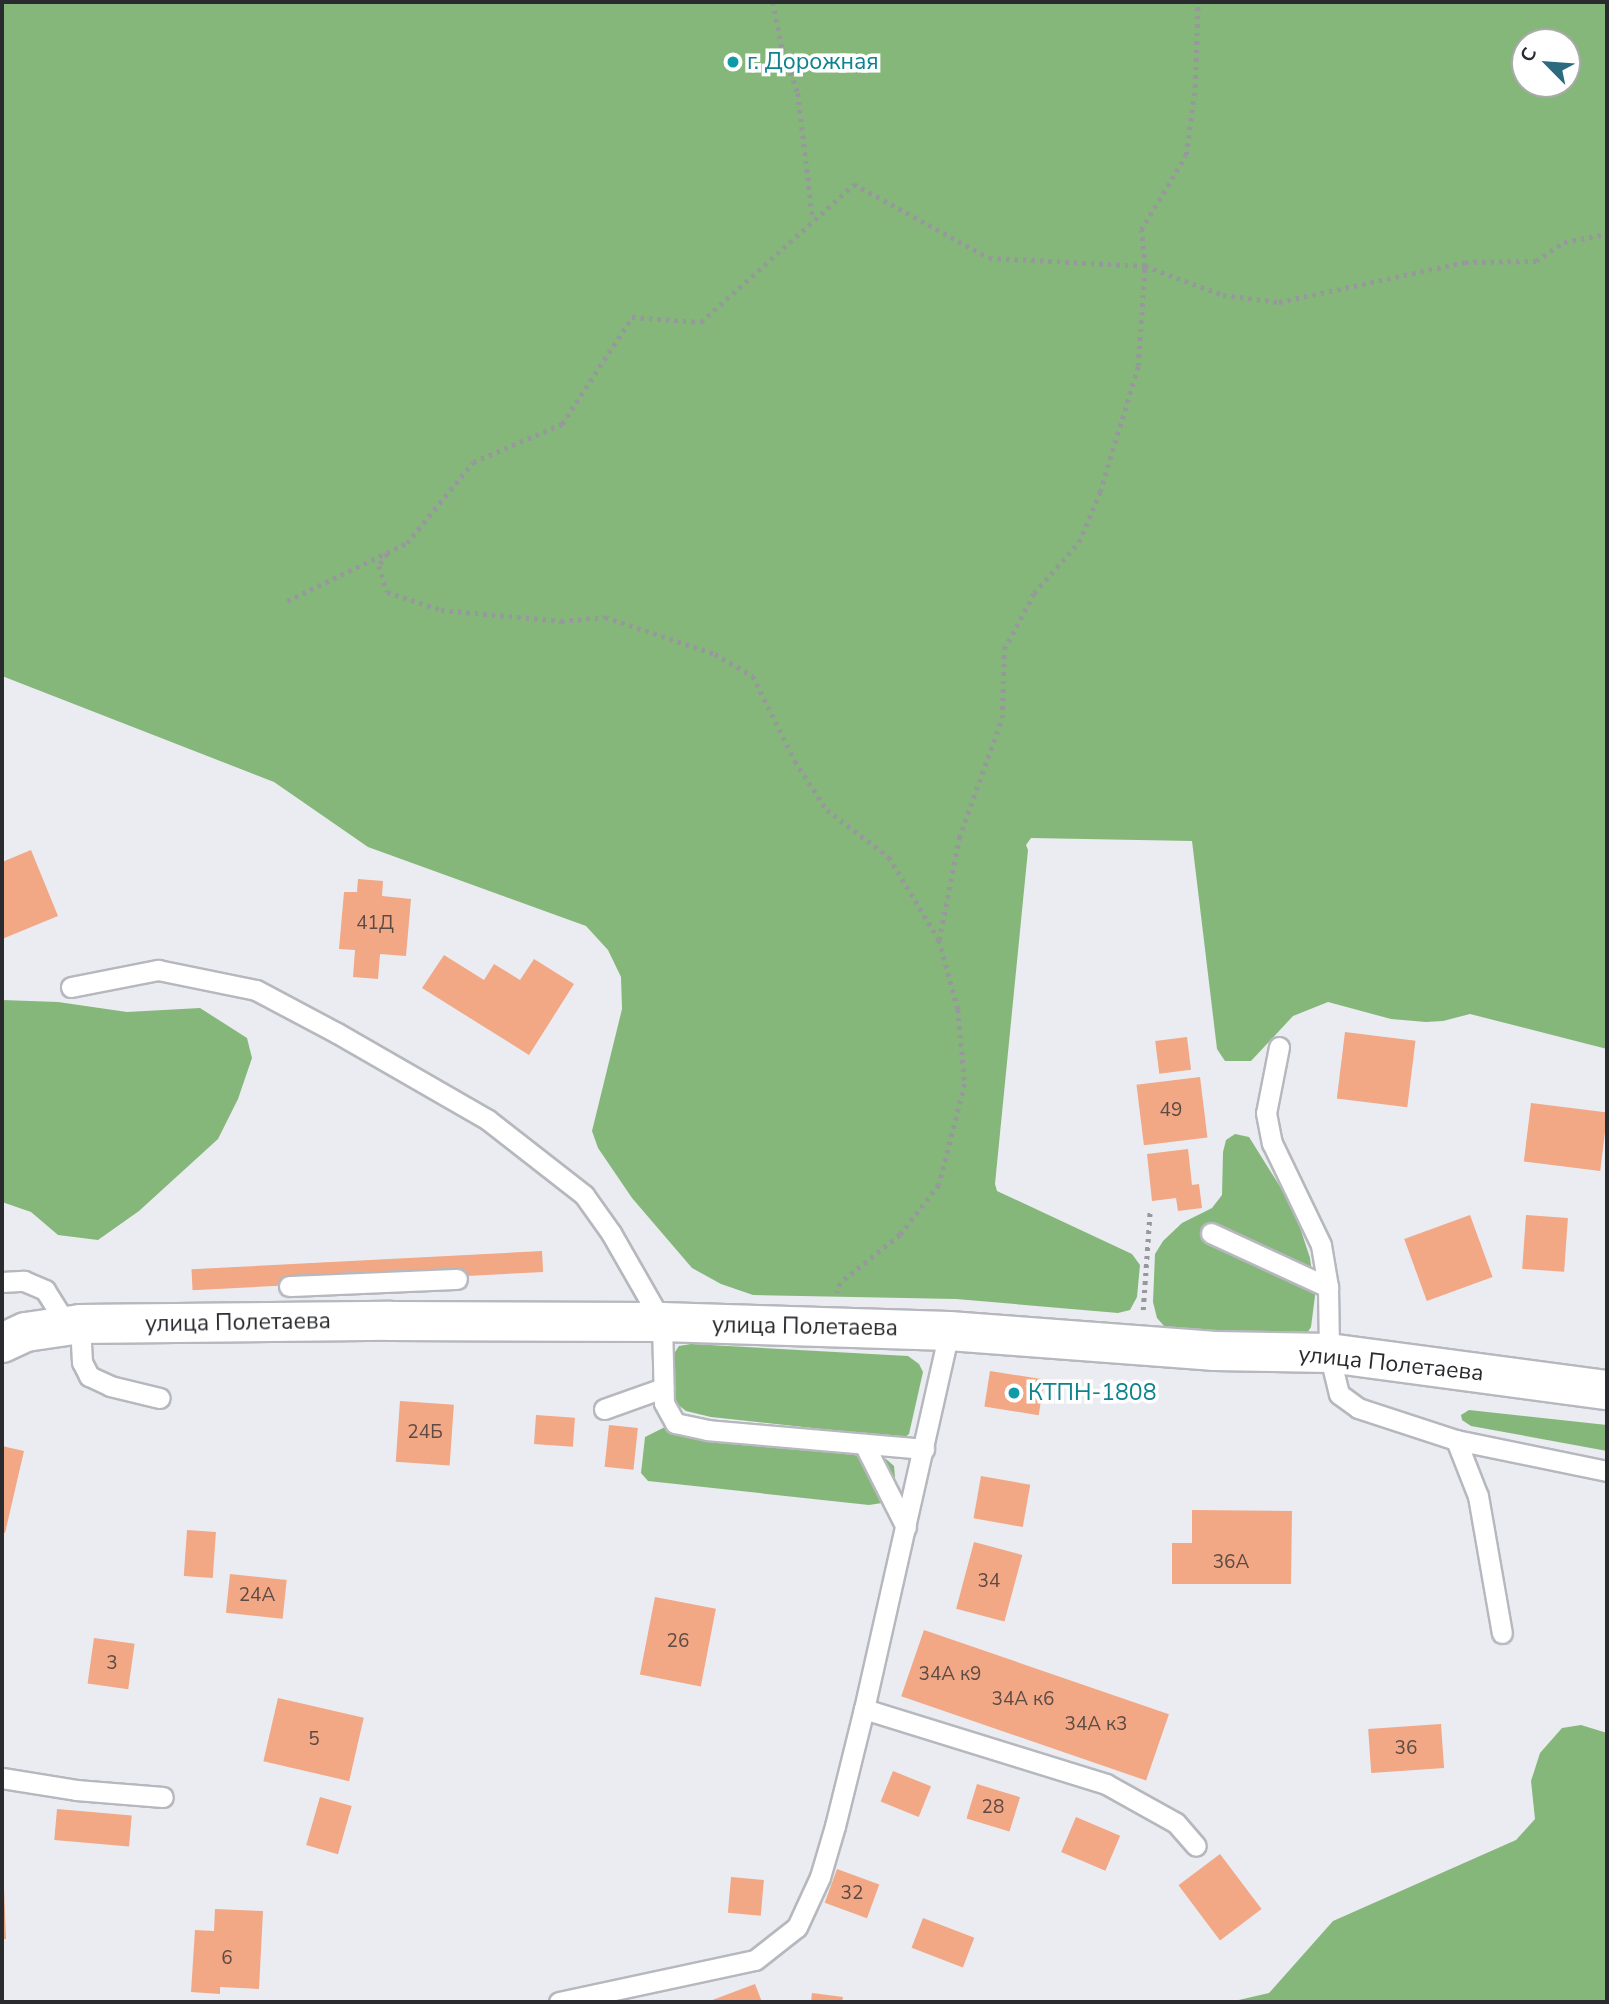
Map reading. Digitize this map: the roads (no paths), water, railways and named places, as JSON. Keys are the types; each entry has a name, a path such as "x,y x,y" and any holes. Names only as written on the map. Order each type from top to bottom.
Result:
{"street":[{"name":"улица Полетаева","path":"2,1343 26,1332 73,1325 390,1321 662,1322 949,1331 1215,1351 1329,1353 1607,1390"}],"lane":[{"path":"71,987 158,970 256,990 337,1032 488,1120 584,1195 611,1233 662,1322 664,1403 675,1423 707,1430 924,1449"},
{"path":"1279,1047 1266,1113 1272,1143 1321,1245 1328,1287 1329,1353 1339,1394 1358,1408 1456,1440 1607,1471"},
{"path":"1211,1233 1328,1287"},
{"path":"289,1286 457,1279"},
{"path":"2,1282 24,1281 45,1290 73,1325 82,1362 89,1377 110,1386 160,1398"},
{"path":"390,1283 390,1321"},
{"path":"559,2002 755,1960 797,1927 820,1877 864,1709 949,1331"},
{"path":"604,1409 663,1388"},
{"path":"1456,1440 1478,1496 1502,1633"},
{"path":"864,1444 906,1527"},
{"path":"864,1709 1106,1784 1176,1823 1196,1846"},
{"path":"2,1778 76,1790 163,1797"}],"place":[{"name":"г. Дорожная","path":"733,62"},
{"name":"КТПН-1808","path":"1014,1393"}]}
